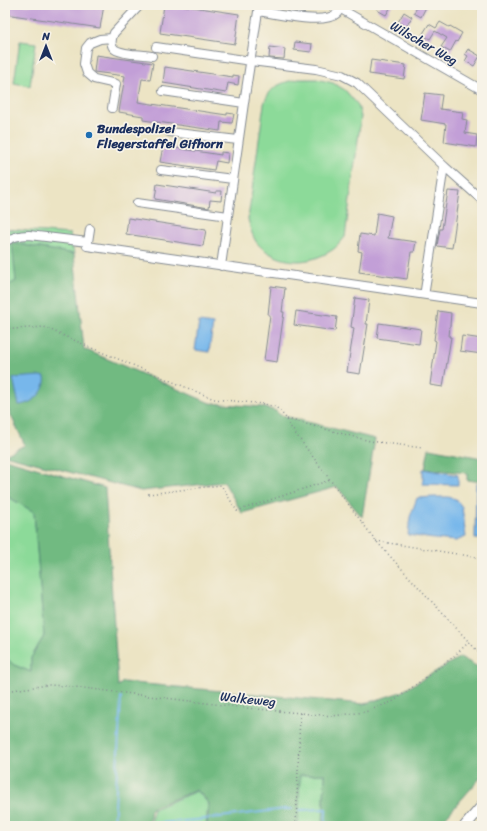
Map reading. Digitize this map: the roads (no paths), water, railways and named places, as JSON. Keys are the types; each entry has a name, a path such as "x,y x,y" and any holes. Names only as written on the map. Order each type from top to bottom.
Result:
{"main road":[{"path":"465,826 482,806"}],"street":[{"path":"140,5 114,33 112,44 119,52 152,56"},
{"path":"221,266 238,140 259,8 312,19 326,19 336,14 337,7"},
{"name":"Wilscher Weg","path":"337,7 482,90"},
{"path":"112,38 100,39 90,43 86,48 84,64 86,73 94,79 116,84 112,108"},
{"path":"156,47 316,69 342,75 357,83 482,200"},
{"path":"163,91 244,103"},
{"path":"169,132 238,140"},
{"path":"425,290 444,166"},
{"path":"161,170 233,179"},
{"path":"137,203 228,216"},
{"path":"90,229 87,246 482,303"},
{"path":"5,242 10,238 19,235 29,235 88,242"}],"water":[{"path":"199,322 213,324 209,352 195,350"},
{"path":"45,377 44,387 41,392 29,402 19,405 13,378"},
{"path":"423,469 458,475 458,485 423,484"},
{"path":"476,484 482,484 482,539 475,539"},
{"path":"448,497 456,499 462,507 466,537 456,541 408,535 410,517 417,498"}],"waterway":[{"path":"114,826 121,697"},
{"path":"119,826 196,820 292,809"},
{"path":"300,810 326,809 325,826"}],"place":[{"name":"Bundespolizei Fliegerstaffel Gifhorn","path":"89,135"}]}
